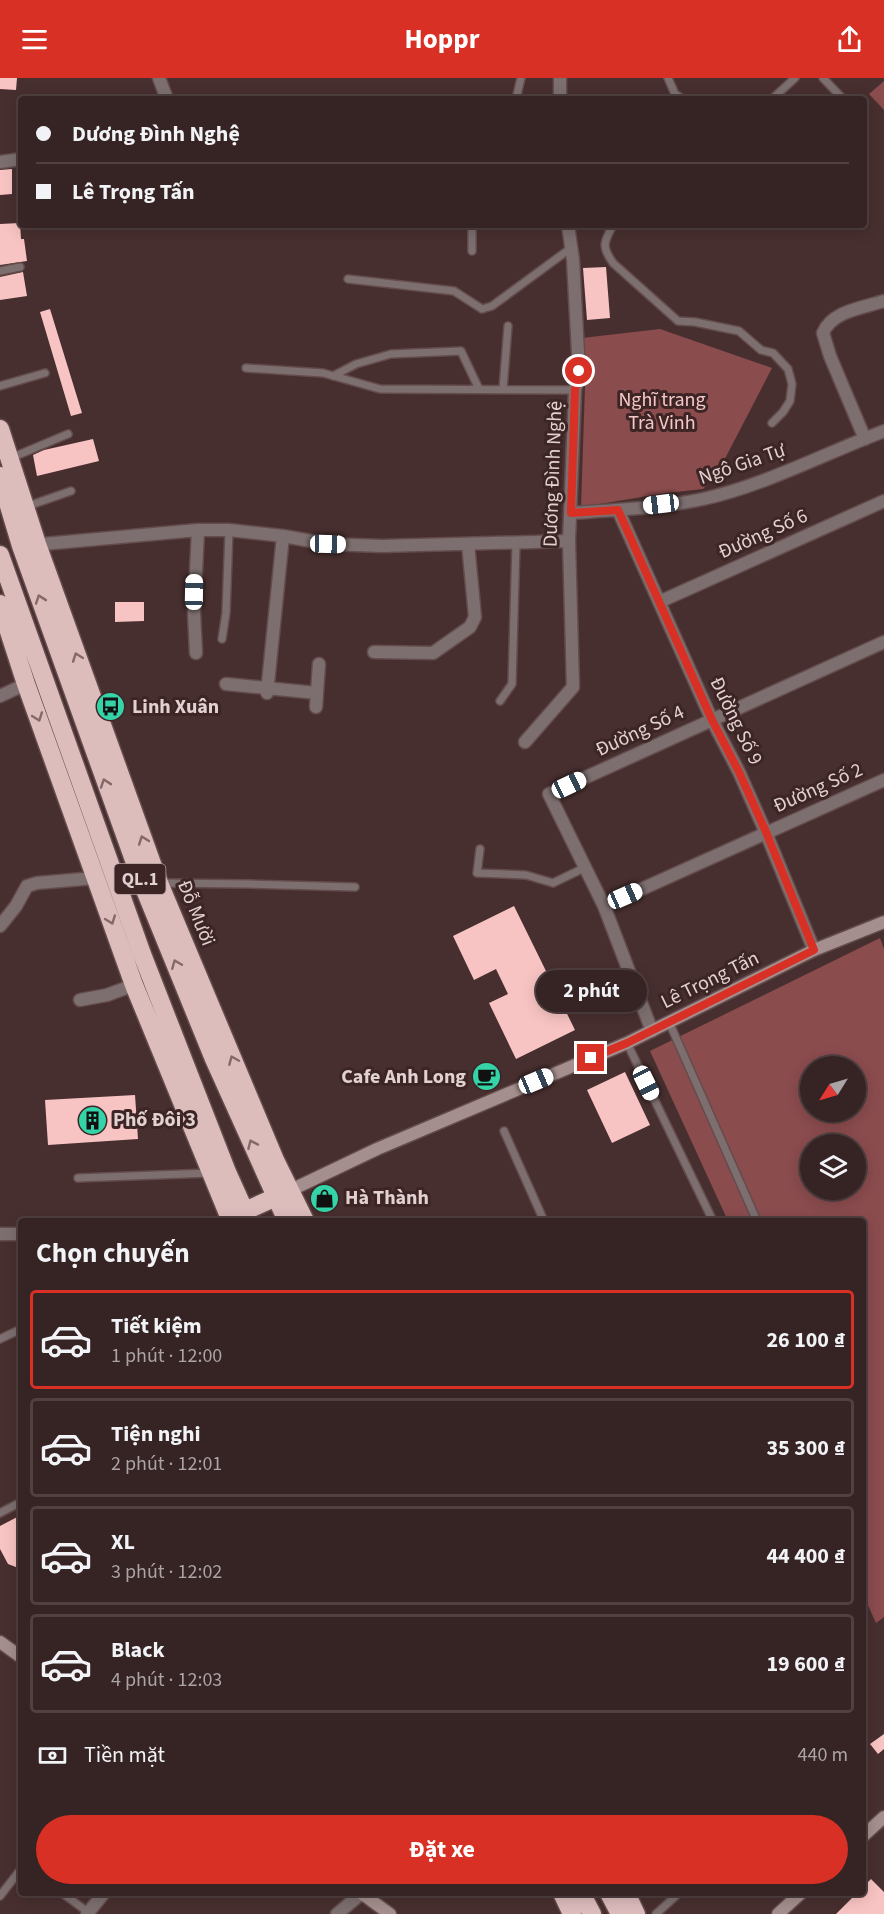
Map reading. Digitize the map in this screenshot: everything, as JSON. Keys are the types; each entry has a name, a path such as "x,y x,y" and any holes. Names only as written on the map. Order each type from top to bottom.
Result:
{"highway":[{"name":"QL.1","path":"0,431 29,545 159,883"},
{"name":"QL.1","path":"0,476 18,508"},
{"name":"Đỗ Mười","path":"29,545 143,885 214,1059 283,1194 303,1218"},
{"name":"QL.1","path":"0,555 146,965 227,1172 233,1218"},
{"name":"QL.1","path":"0,604 26,684 135,985 210,1173 232,1218"},
{"name":"Đỗ Mười","path":"159,883 275,1160 287,1218"},
{"path":"235,1218 283,1194"},
{"path":"563,1896 572,1914"},
{"path":"583,1896 592,1914"},
{"path":"611,1896 620,1914"},
{"path":"627,1896 636,1914"}],"street":[{"path":"159,78 166,96"},
{"path":"560,78 560,96"},
{"path":"0,162 18,159"},
{"name":"Dương Đình Nghệ","path":"525,742 573,687 569,541 575,390 579,371 568,228"},
{"path":"865,439 830,356 823,333 835,316 884,301"},
{"name":"Ngô Gia Tự","path":"571,513 618,510 704,499 756,482 884,431"},
{"name":"Đường Số 6","path":"658,602 884,501"},
{"name":"Đường Số 9","path":"618,510 712,720 766,832 814,950"},
{"path":"196,653 194,613 198,530"},
{"path":"29,545 198,530 230,530 328,544 382,546 569,541"},
{"path":"267,691 283,536"},
{"path":"374,652 433,653 470,627 475,617 468,544"},
{"name":"Đường Số 4","path":"652,1030 604,906 549,794 884,642"},
{"path":"316,707 319,664"},
{"path":"0,696 26,684"},
{"path":"226,684 267,691 317,693"},
{"name":"Đường Số 2","path":"604,906 884,780"},
{"path":"0,926 16,906 27,886 37,883 96,878"},
{"name":"Lê Trọng Tấn","path":"283,1194 377,1149 627,1043 814,950 884,922"},
{"path":"80,1000 107,995 135,985"},
{"path":"0,1234 18,1234"},
{"path":"0,1642 18,1655"},
{"path":"866,1833 884,1817"},
{"path":"88,1913 102,1896"},
{"path":"337,1914 358,1896"},
{"path":"366,1896 390,1914"},
{"path":"778,1914 798,1896"}],"lane":[{"path":"517,96 521,78"},
{"path":"668,78 678,96"},
{"path":"775,96 795,78"},
{"path":"824,78 840,96"},
{"path":"472,228 472,251"},
{"path":"611,228 604,242 606,253 613,263 678,321 695,321 738,331 761,350 773,354 788,369 792,384 790,401 772,423"},
{"path":"348,279 454,291 483,309 492,306 571,248"},
{"path":"0,271 20,267"},
{"path":"504,389 508,326"},
{"path":"333,376 356,364 391,354 461,351 479,389"},
{"path":"246,368 323,373 380,388 575,390"},
{"path":"0,386 45,373"},
{"path":"8,456 18,455 68,434"},
{"path":"18,508 71,491"},
{"path":"222,639 226,613 230,530"},
{"path":"500,701 512,684 516,543"},
{"path":"480,849 477,873 526,875 553,883 586,867"},
{"path":"159,883 354,887"},
{"path":"669,1022 756,1218"},
{"path":"627,1043 712,1218"},
{"path":"504,1131 542,1218"},
{"path":"78,1178 210,1173"},
{"path":"0,1338 18,1330"},
{"path":"0,1512 18,1503"},
{"path":"0,1896 18,1873"},
{"path":"66,1896 88,1913"},
{"path":"656,1914 676,1896"}],"green space":[{"path":"884,81 884,110 869,94"},
{"name":"Nghĩ trang Trà Vinh","path":"660,329 772,368 717,474 703,489 581,507 585,386 582,338"},
{"path":"880,938 884,949 884,1617 876,1623 866,1601 866,1218 727,1218 650,1051"}],"building":[{"path":"0,78 17,78 16,90 0,89"},
{"path":"12,169 12,194 0,195 0,170"},
{"path":"18,223 21,239 24,239 27,261 0,265 0,224"},
{"path":"606,267 610,318 587,320 583,268"},
{"path":"23,272 27,296 0,300 0,277"},
{"path":"50,309 82,413 71,416 40,312"},
{"path":"93,439 99,461 37,476 33,455 44,450"},
{"path":"115,602 144,602 144,621 115,622"},
{"path":"514,906 575,1030 516,1059 489,1003 508,994 496,969 474,980 453,936"},
{"path":"625,1072 650,1125 612,1143 587,1090"},
{"name":"Phố Đôi 3","path":"135,1095 138,1139 48,1145 45,1100"},
{"path":"18,1517 18,1568 8,1564 0,1549 0,1526"},
{"path":"884,1734 884,1749 878,1754 870,1744"},
{"path":"871,1879 884,1892 884,1914 836,1914 854,1896 866,1896 866,1884"}],"place":[{"name":"Linh Xuân","path":"111,707"},
{"name":"Cafe Anh Long","path":"487,1077"},
{"name":"Phố Đôi 3","path":"92,1120"},
{"name":"Hà Thành","path":"324,1198"}],"route":[{"path":"579,371 575,390 571,513 618,510 712,720 766,832 814,950 627,1043 591,1058"}]}
